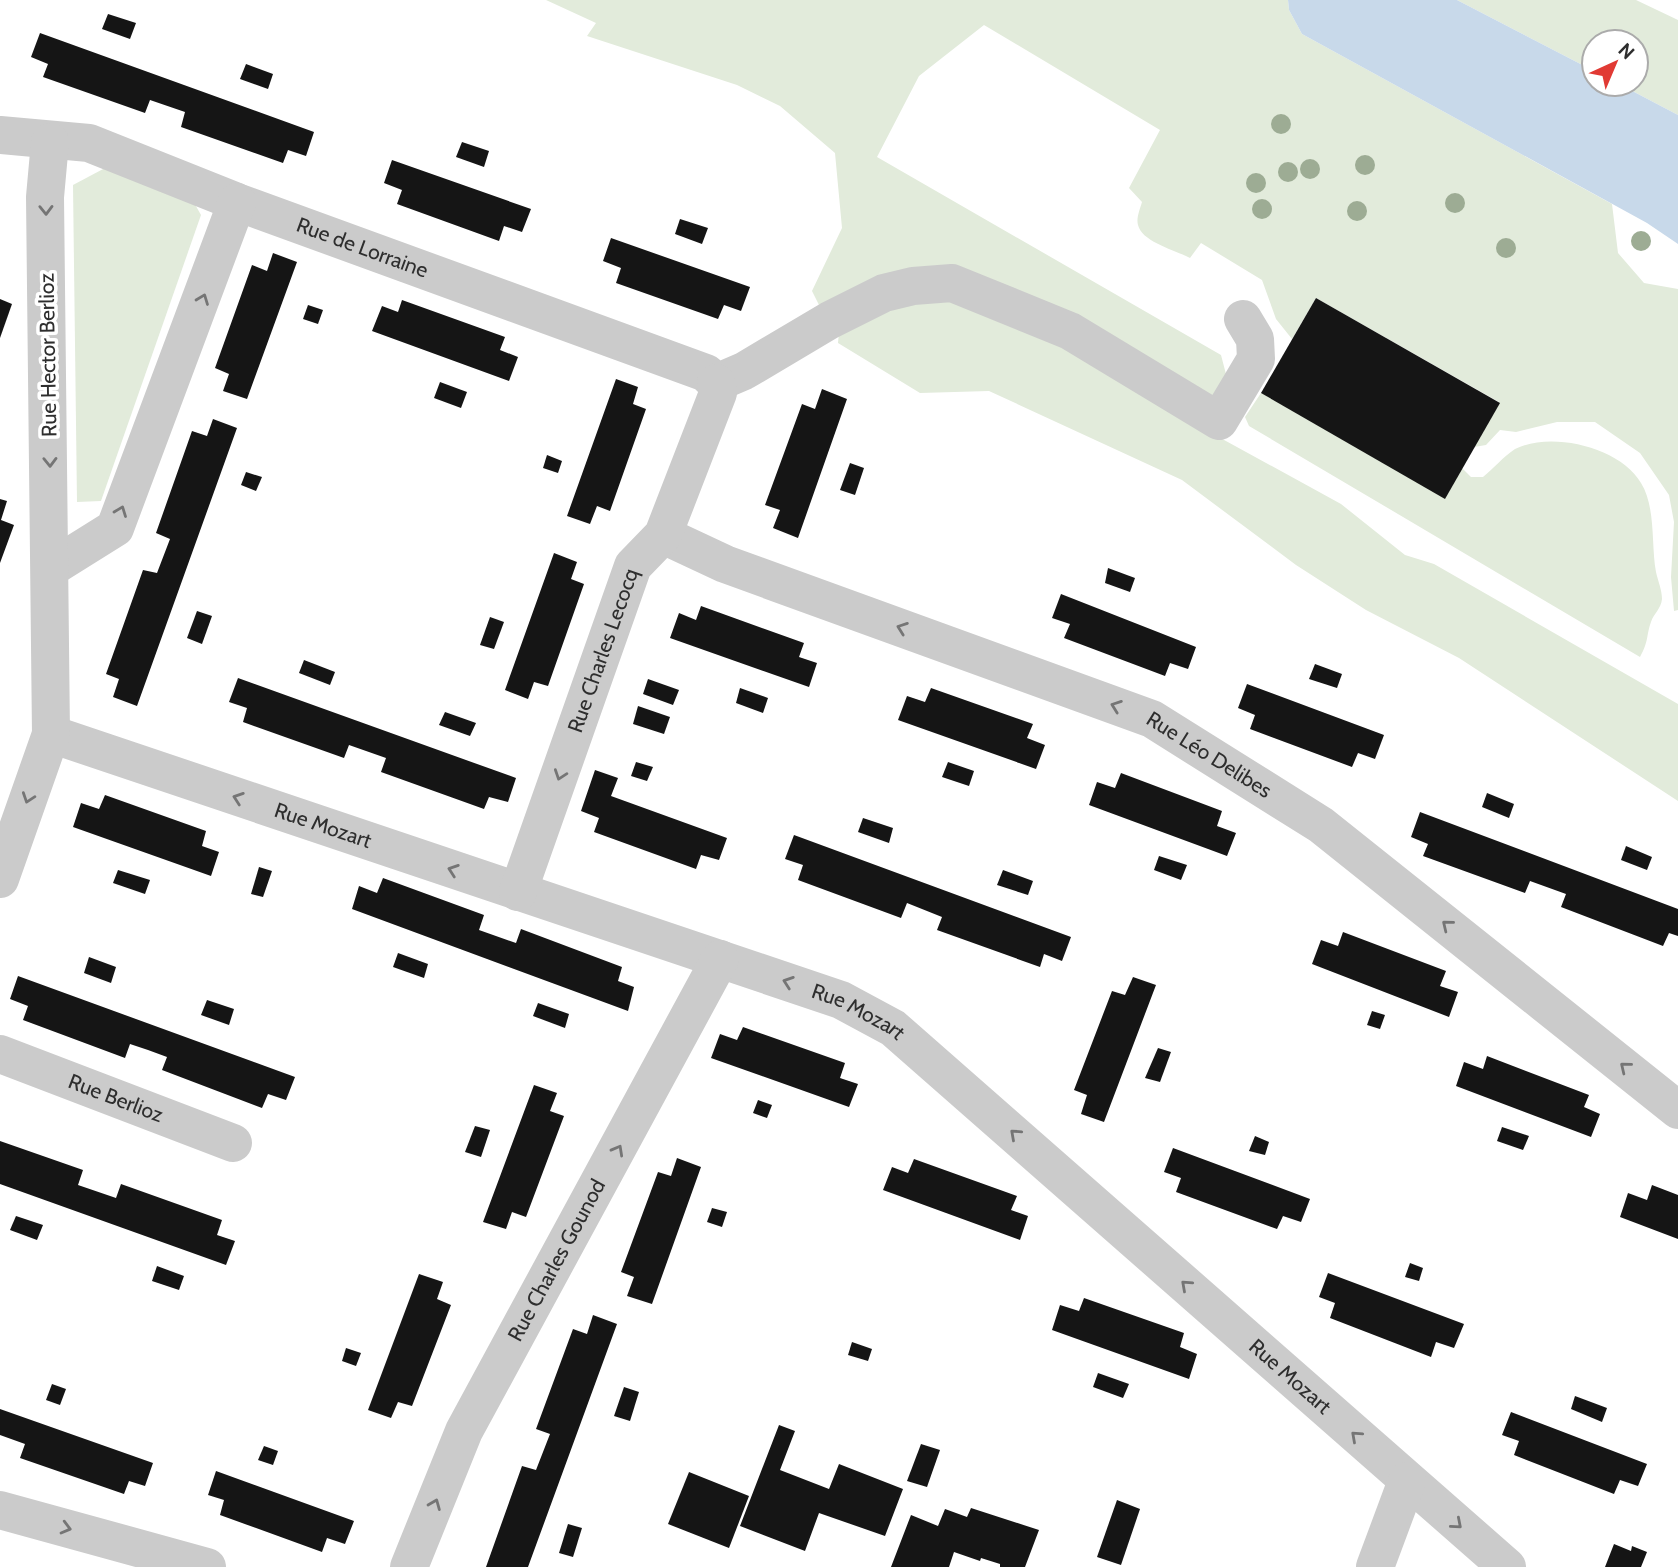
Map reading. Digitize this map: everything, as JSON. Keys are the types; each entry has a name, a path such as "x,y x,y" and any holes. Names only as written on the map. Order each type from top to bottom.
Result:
{"street":[{"name":"Rue de Lorraine","path":"0,135 50,142 89,143 237,202 673,360 706,373 716,383"},
{"name":"Rue Hector Berlioz","path":"0,879 51,734 45,197 50,142"},
{"path":"51,568 115,528 237,202"},
{"path":"716,383 744,371 830,320 884,293 913,286 952,283 1070,331 1219,421 1256,359 1255,339 1243,319"},
{"name":"Rue Charles Lecocq","path":"518,892 633,566 663,536 718,393 716,383"},
{"name":"Rue Léo Delibes","path":"663,536 725,564 1152,719 1321,825 1678,1110"},
{"name":"Rue Mozart","path":"51,734 841,1000 893,1028 1507,1567"},
{"name":"Rue Charles Gounod","path":"409,1567 464,1431 720,960"},
{"name":"Rue Berlioz","path":"0,1054 233,1143"},
{"path":"1375,1567 1407,1481"},
{"path":"0,1510 207,1567"}],"green space":[{"path":"546,0 1288,0 1289,10 1302,34 1612,204 1618,253 1644,283 1678,289 1678,610 1674,611 1671,577 1674,522 1669,495 1640,453 1595,422 1557,422 1516,432 1500,430 1486,445 1474,447 1499,402 1316,298 1292,339 1276,319 1262,280 1201,243 1190,258 1152,241 1141,231 1138,219 1142,202 1129,188 1160,130 984,25 919,76 877,157 1221,355 1227,378 1212,402 982,279 821,309 812,291 842,228 835,153 780,106 737,85 587,36 596,23"},
{"path":"1457,0 1636,0 1678,20 1678,115 1646,98 1650,98 1650,28 1580,28 1580,64"},
{"path":"105,168 192,199 201,215 101,501 77,502 73,185"},
{"path":"960,297 1001,310 1184,418 1341,504 1405,555 1434,564 1678,704 1678,801 1459,658 1366,610 1296,565 1182,480 989,391 920,393 838,343 839,332 887,308"},
{"path":"1261,393 1462,468 1471,477 1483,477 1515,449 1547,442 1584,446 1618,460 1631,470 1646,493 1651,515 1656,572 1662,596 1640,657 1249,426 1245,417"}],"water":[{"path":"1288,0 1457,0 1580,64 1580,98 1646,98 1678,115 1678,244 1647,223 1302,34 1289,10"}],"building":[{"path":"108,14 136,23 130,39 102,29"},
{"path":"40,33 314,132 306,156 288,150 283,163 181,127 185,112 150,100 145,113 43,77 48,64 31,57"},
{"path":"246,64 273,74 268,89 240,79"},
{"path":"462,142 489,151 484,167 456,157"},
{"path":"392,160 531,209 522,232 504,226 499,241 397,204 402,190 384,183"},
{"path":"680,219 708,228 702,244 675,234"},
{"path":"611,238 750,287 741,311 724,305 718,319 616,283 621,268 603,261"},
{"path":"273,253 297,262 247,399 223,391 229,374 215,368 252,265 267,271"},
{"path":"1316,298 1500,403 1445,499 1261,393"},
{"path":"0,299 12,304 0,338"},
{"path":"402,300 505,337 500,350 518,357 509,381 372,331 382,306 398,312"},
{"path":"308,305 323,310 318,324 303,319"},
{"path":"616,379 638,387 633,404 646,409 610,511 597,506 590,524 567,516"},
{"path":"440,382 467,392 461,408 434,398"},
{"path":"822,389 847,399 798,538 773,528 780,510 765,505 802,404 815,409"},
{"path":"213,419 237,428 137,706 113,697 119,679 106,674 143,570 157,573 170,539 156,533 192,431 207,436"},
{"path":"547,455 562,461 558,473 543,468"},
{"path":"850,463 864,468 855,495 840,490"},
{"path":"246,472 262,477 256,491 241,485"},
{"path":"0,499 7,501 1,520 14,525 0,563"},
{"path":"554,553 577,562 571,579 584,584 548,686 534,682 528,699 505,690"},
{"path":"1108,568 1135,578 1130,592 1105,583"},
{"path":"1061,594 1196,647 1188,669 1170,663 1165,676 1064,638 1070,624 1052,618"},
{"path":"701,606 804,643 799,657 817,663 809,687 670,638 679,613 696,620"},
{"path":"197,611 212,616 202,644 187,638"},
{"path":"490,617 504,622 494,649 480,645"},
{"path":"304,660 335,672 330,685 299,673"},
{"path":"1315,664 1342,674 1337,688 1309,679"},
{"path":"238,678 516,778 508,802 489,797 484,809 381,772 386,758 349,745 344,758 243,722 247,708 229,702"},
{"path":"648,679 679,690 673,705 643,694"},
{"path":"1247,684 1384,735 1375,759 1358,753 1352,767 1250,729 1255,715 1238,708"},
{"path":"740,688 768,698 763,713 736,703"},
{"path":"931,688 1033,724 1027,738 1045,745 1036,769 898,720 907,696 925,702"},
{"path":"638,706 670,717 664,734 633,724"},
{"path":"445,712 476,723 470,736 439,725"},
{"path":"636,762 653,767 647,781 631,776"},
{"path":"948,762 974,771 969,786 942,777"},
{"path":"595,770 618,778 611,796 727,838 719,860 701,855 696,869 594,832 599,818 581,811"},
{"path":"1121,773 1222,811 1217,826 1236,833 1227,856 1089,805 1097,782 1115,788"},
{"path":"1487,793 1514,804 1509,818 1482,807"},
{"path":"105,795 206,831 202,846 219,852 211,876 73,827 81,803 99,809"},
{"path":"1420,812 1678,909 1678,936 1669,933 1663,946 1561,907 1566,894 1530,881 1525,893 1423,856 1428,844 1411,837"},
{"path":"863,818 893,828 889,843 858,832"},
{"path":"794,835 1071,937 1062,961 1044,954 1040,967 937,930 942,917 907,903 901,918 798,880 803,865 785,859"},
{"path":"1626,846 1652,857 1647,870 1621,860"},
{"path":"1159,856 1187,865 1181,880 1154,870"},
{"path":"259,867 272,871 263,897 251,894"},
{"path":"118,870 150,880 145,894 113,883"},
{"path":"1003,870 1033,881 1028,895 997,885"},
{"path":"383,878 484,915 479,930 516,943 521,929 622,967 618,981 634,987 628,1011 352,909 359,886 377,893"},
{"path":"1343,932 1446,971 1440,986 1458,992 1449,1017 1312,964 1321,940 1338,946"},
{"path":"398,953 428,964 424,978 393,967"},
{"path":"89,957 116,967 111,983 84,973"},
{"path":"18,976 295,1077 286,1100 268,1094 262,1108 162,1070 167,1057 148,1050 130,1044 125,1058 23,1020 28,1006 10,999"},
{"path":"1133,977 1156,985 1104,1122 1081,1114 1087,1095 1074,1090 1112,991 1125,995"},
{"path":"207,1000 234,1009 229,1025 201,1015"},
{"path":"538,1003 569,1014 565,1028 533,1016"},
{"path":"1372,1011 1385,1015 1380,1029 1367,1025"},
{"path":"743,1027 845,1063 840,1078 858,1084 849,1107 711,1058 720,1034 737,1040"},
{"path":"1158,1048 1171,1052 1160,1082 1145,1078"},
{"path":"1487,1056 1589,1095 1584,1107 1600,1114 1591,1137 1456,1086 1464,1062 1483,1069"},
{"path":"534,1085 557,1093 550,1111 564,1116 526,1217 512,1212 506,1229 483,1222"},
{"path":"758,1100 772,1105 767,1118 753,1113"},
{"path":"475,1126 490,1130 481,1157 465,1152"},
{"path":"1502,1127 1529,1136 1523,1150 1497,1141"},
{"path":"1255,1136 1269,1142 1265,1155 1249,1151"},
{"path":"0,1141 83,1170 78,1185 116,1198 121,1184 222,1220 217,1235 235,1241 226,1265 0,1184"},
{"path":"1173,1148 1310,1199 1301,1222 1283,1216 1277,1229 1176,1192 1181,1178 1164,1172"},
{"path":"677,1158 701,1167 652,1304 627,1296 634,1277 621,1272 658,1172 671,1176"},
{"path":"914,1159 1017,1196 1011,1210 1028,1216 1020,1240 883,1190 892,1167 908,1173"},
{"path":"1652,1185 1678,1195 1678,1239 1620,1217 1628,1193 1647,1200"},
{"path":"712,1208 727,1212 722,1227 707,1222"},
{"path":"16,1216 43,1225 37,1240 10,1230"},
{"path":"1410,1263 1423,1268 1419,1281 1405,1277"},
{"path":"157,1266 184,1276 179,1290 152,1281"},
{"path":"1328,1273 1464,1324 1454,1348 1436,1342 1431,1357 1330,1318 1335,1303 1319,1297"},
{"path":"419,1274 443,1282 437,1299 451,1305 412,1406 398,1402 391,1418 368,1410"},
{"path":"1084,1298 1184,1333 1180,1347 1197,1354 1189,1379 1052,1330 1060,1305 1079,1311"},
{"path":"593,1315 617,1324 528,1567 486,1567 522,1466 536,1470 550,1434 536,1429 573,1329 587,1334"},
{"path":"852,1342 872,1349 868,1361 848,1355"},
{"path":"346,1348 361,1353 356,1366 342,1361"},
{"path":"1098,1373 1129,1384 1123,1398 1093,1387"},
{"path":"52,1384 66,1389 60,1405 46,1400"},
{"path":"624,1387 639,1392 630,1421 614,1416"},
{"path":"1575,1396 1607,1408 1602,1422 1571,1409"},
{"path":"0,1409 153,1463 145,1486 129,1481 124,1494 20,1458 25,1444 0,1435"},
{"path":"1511,1412 1647,1464 1638,1486 1620,1480 1614,1494 1514,1455 1519,1441 1502,1435"},
{"path":"779,1425 795,1431 780,1470 829,1489 839,1464 903,1489 885,1536 819,1513 805,1551 740,1526"},
{"path":"921,1444 940,1450 927,1487 907,1481"},
{"path":"264,1446 278,1451 273,1465 258,1460"},
{"path":"216,1471 354,1521 345,1544 327,1538 322,1552 220,1515 224,1500 208,1495"},
{"path":"689,1472 749,1496 729,1548 668,1524"},
{"path":"1117,1500 1140,1509 1121,1565 1097,1557"},
{"path":"971,1508 1039,1530 1025,1567 1000,1567 1000,1564 981,1558 980,1561 954,1552 949,1567 891,1567 911,1515 938,1526 945,1509 967,1517"},
{"path":"568,1524 582,1528 573,1557 559,1553"},
{"path":"1614,1544 1631,1551 1632,1546 1647,1552 1641,1567 1605,1567"}]}
